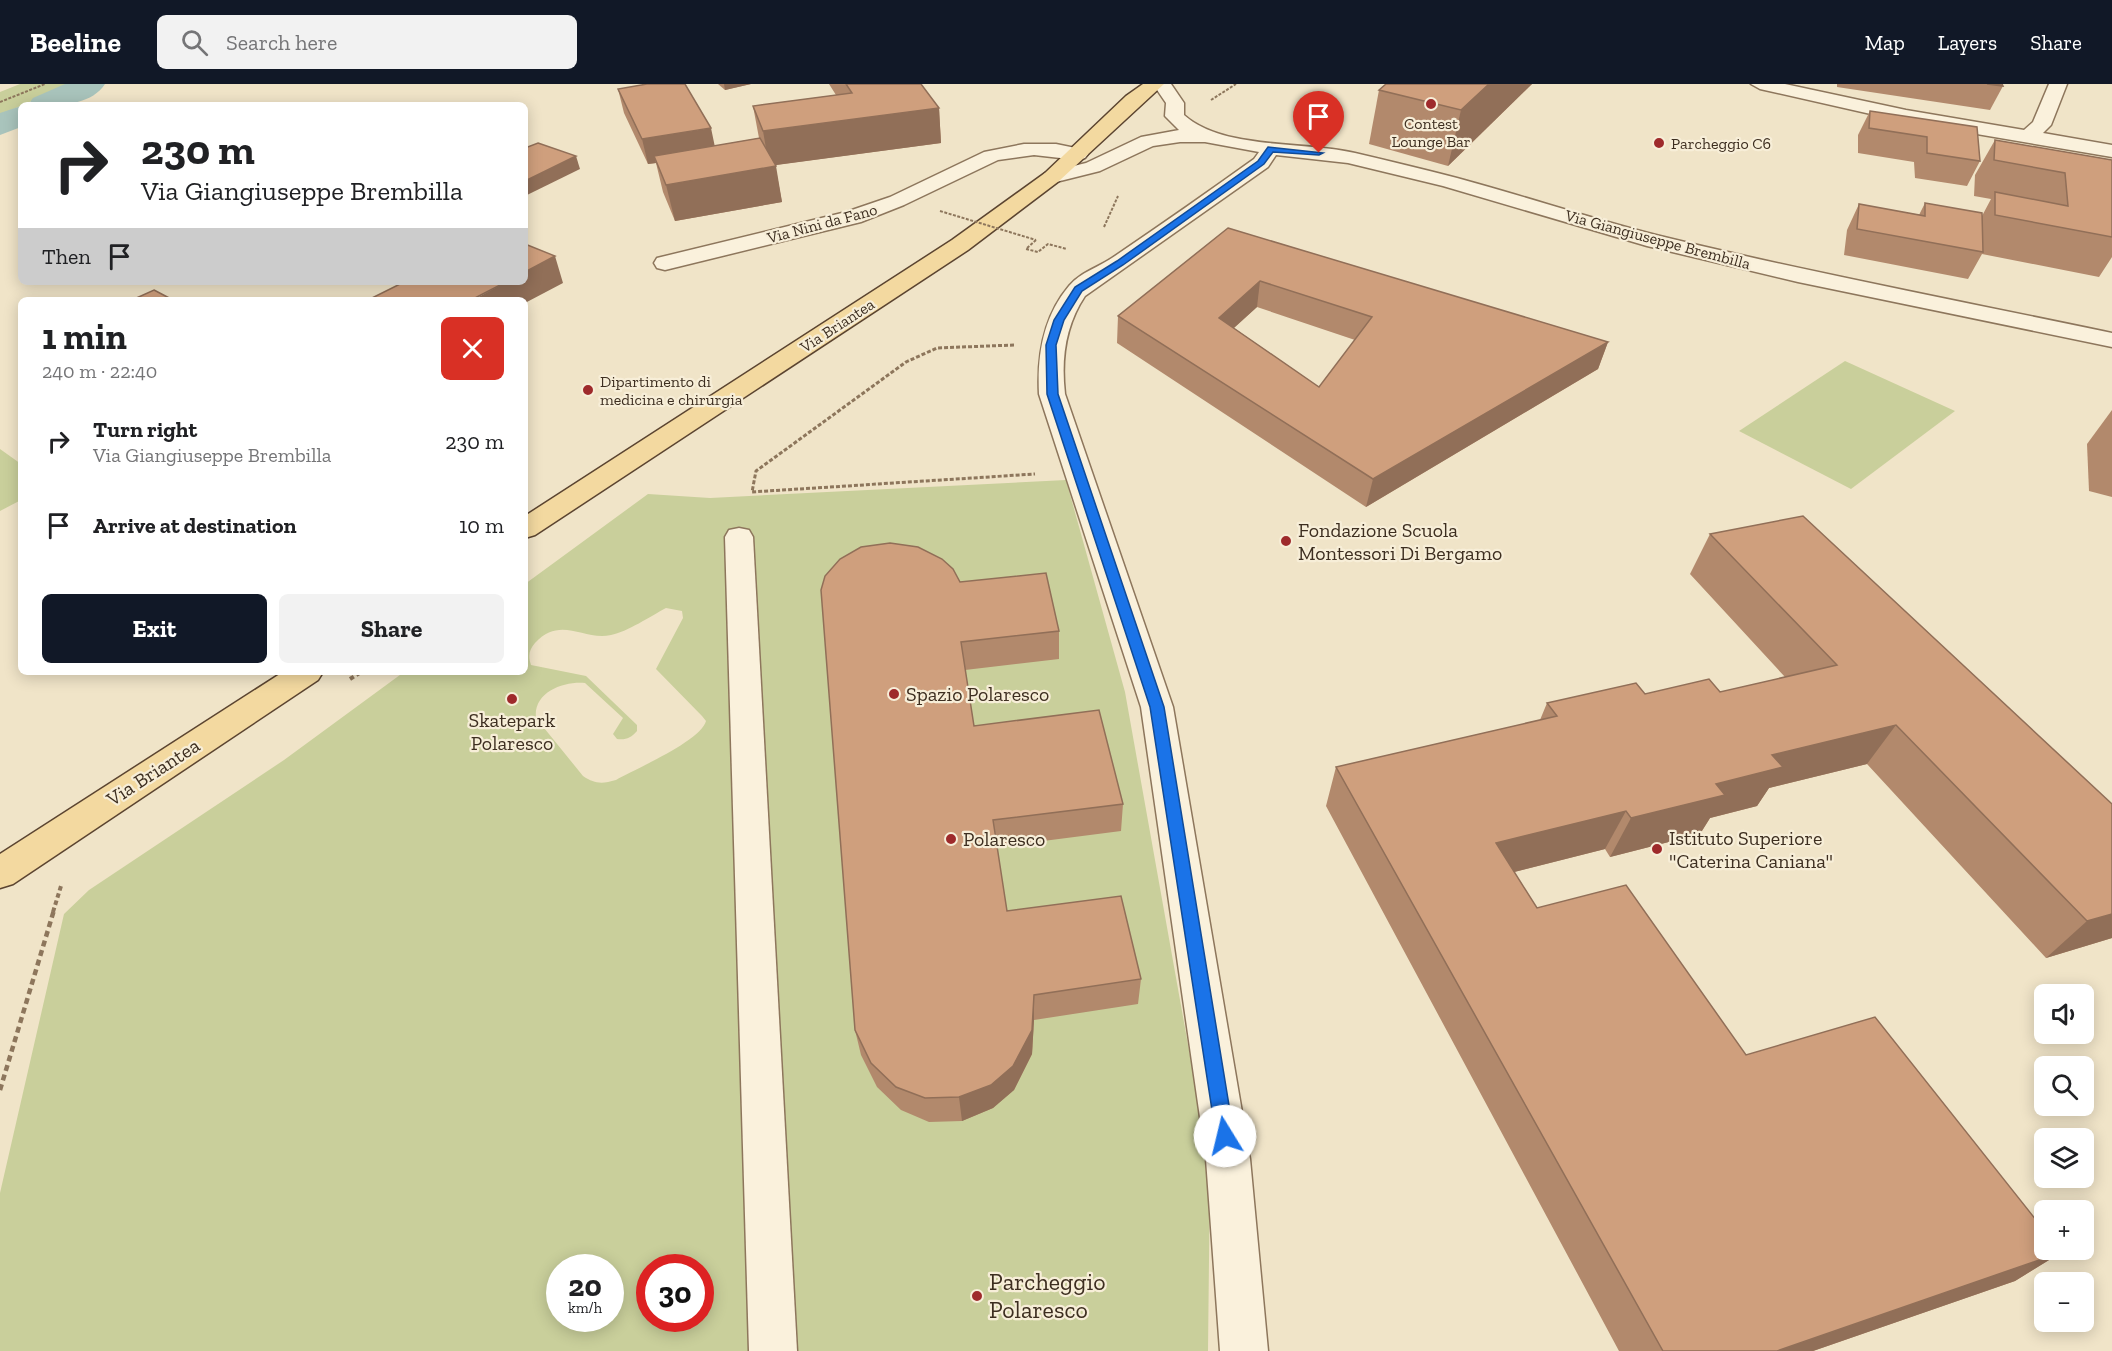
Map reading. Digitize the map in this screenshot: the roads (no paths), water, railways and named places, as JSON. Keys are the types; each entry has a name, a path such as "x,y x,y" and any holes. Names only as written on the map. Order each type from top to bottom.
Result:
{"main road":[{"name":"Via Briantea","path":"528,527 960,245 1052,177 1078,154 1137,92 1155,84"},
{"name":"Via Briantea","path":"0,873 302,675"}],"street":[{"name":"Via Giangiuseppe Brembilla","path":"1162,84 1175,103 1174,116 1179,122 1205,136"},
{"path":"1760,84 1906,116 2112,151"},
{"path":"2026,138 2041,125 2058,84"},
{"name":"Via Giangiuseppe Brembilla","path":"1052,177 1093,167 1148,141 1180,136 1205,136 1271,149 1348,157 1450,182 1647,238 1798,275 2112,340"},
{"name":"Via Nini da Fano","path":"665,263 853,217 897,201 991,156 1006,152 1040,148 1078,154"},
{"path":"1244,1351 1228,1159 1157,707 1052,394 1051,345 1059,320 1078,289 1120,263 1261,163 1271,149"},
{"path":"739,537 773,1351"}],"waterway":[{"path":"51,102 90,84"},
{"path":"0,125 18,116"}],"place":[{"name":"Contest Lounge Bar","path":"1431,104"},
{"name":"Parcheggio C6","path":"1659,143"},
{"name":"Dipartimento di medicina e chirurgia","path":"588,390"},
{"name":"Fondazione Scuola Montessori Di Bergamo","path":"1286,541"},
{"name":"Spazio Polaresco","path":"894,694"},
{"name":"Skatepark Polaresco","path":"512,699"},
{"name":"Polaresco","path":"951,839"},
{"name":"Istituto Superiore \"Caterina Caniana\"","path":"1657,849"},
{"name":"Parcheggio Polaresco","path":"977,1296"}]}
